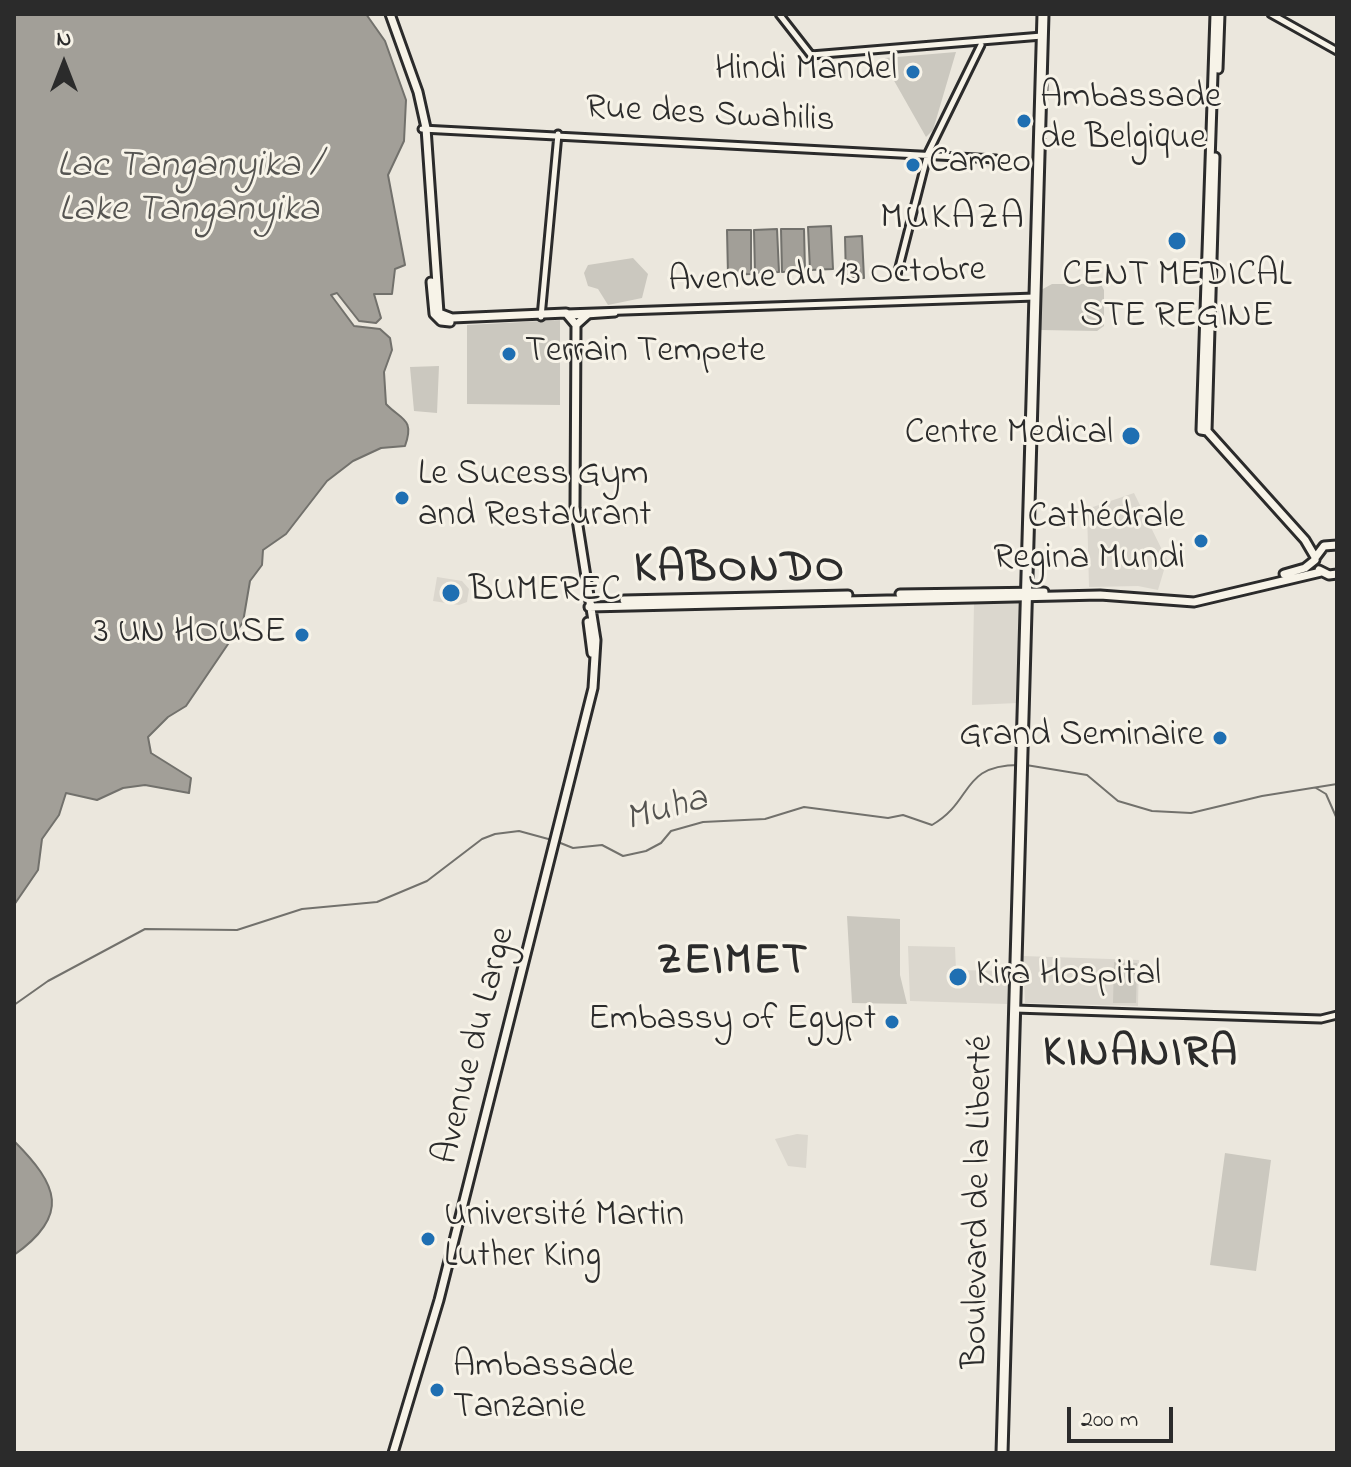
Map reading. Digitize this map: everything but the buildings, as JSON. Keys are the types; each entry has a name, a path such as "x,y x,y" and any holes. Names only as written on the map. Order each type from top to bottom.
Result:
{"highway":[{"path":"1036,297 1043,14"},
{"name":"Boulevard de la Liberté","path":"1002,1453 1036,297"}],"main road":[{"path":"388,14 418,92 424,128 440,315 452,318 567,314"},
{"path":"1218,14 1204,430 1305,540 1323,573 1337,584"},
{"name":"Avenue du Large","path":"393,1453 439,1300 546,882 589,687 592,648 575,507 576,325 567,314"},
{"name":"Avenue du Large","path":"567,314 574,345"},
{"path":"576,325 587,315"},
{"path":"1305,540 1324,546 1337,545"},
{"path":"1262,582 1305,568 1324,546"},
{"path":"588,605 728,599 1120,593 1192,598 1262,582 1323,573 1337,574"}],"street":[{"path":"779,14 811,55 982,44 1043,36"},
{"path":"1271,14 1337,51"},
{"path":"897,275 929,157 982,44"},
{"name":"Rue des Swahilis","path":"424,128 996,159"},
{"path":"542,316 558,134"},
{"name":"Avenue du 13 Octobre","path":"620,312 1036,297"},
{"path":"567,314 620,312"},
{"path":"567,314 620,312"},
{"path":"1014,1009 1321,1019 1337,1015"}],"shaded area":[{"path":"956,52 933,130 926,137 884,63 885,58"},
{"path":"633,258 648,274 642,298 608,305 598,289 588,286 584,273 588,265"},
{"path":"1052,284 1101,284 1104,290 1104,326 1097,331 1041,330 1041,290"},
{"path":"560,320 560,405 467,404 467,325"},
{"path":"439,366 437,413 414,411 410,367"},
{"path":"1134,493 1167,560 1158,590 1138,586 1089,587 1087,509"},
{"name":"BUMEREC","path":"437,577 462,581 469,589 467,602 459,605 433,601"},
{"path":"1021,602 1018,703 972,705 974,604"},
{"path":"847,916 900,919 900,975 907,1004 852,1003"},
{"name":"Kira Hospital","path":"908,946 955,947 956,970 1008,971 1007,1004 910,1001"},
{"path":"1023,956 1139,960 1138,1006 1025,1003"},
{"path":"1114,962 1137,963 1136,1003 1113,1003"},
{"path":"808,1135 806,1168 788,1166 775,1139"},
{"path":"1225,1153 1271,1160 1256,1271 1210,1265"}],"water":[{"name":"Lac Tanganyika / Lake Tanganyika","path":"14,14 366,14 385,41 406,100 404,141 388,175 405,265 395,269 392,294 374,294 381,318 376,323 359,321 337,293 331,295 354,326 380,329 390,338 392,350 384,372 386,404 405,420 408,437 405,446 381,448 353,461 327,481 286,534 263,550 262,565 250,581 243,622 186,706 168,717 148,737 151,753 191,778 189,793 145,785 123,788 97,800 66,793 59,815 42,839 38,870 14,905"},
{"path":"831,226 833,269 810,270 808,227"},
{"path":"777,229 779,272 755,273 754,230"},
{"path":"781,229 804,229 805,271 782,272"},
{"path":"727,230 751,230 751,274 728,275"},
{"path":"862,236 864,278 846,279 845,237"},
{"path":"14,1141 41,1172 52,1200 51,1213 44,1226 14,1255"}],"waterway":[{"name":"Muha","path":"558,842 573,848 602,845 623,856 646,851 661,843 671,831 703,822 765,819 804,807 888,818 903,815 932,825 945,816 969,786 986,771 1019,765"},
{"name":"Muha","path":"1026,765 1087,775 1118,801 1152,811 1191,813 1262,796 1337,784"},
{"path":"1316,788 1326,794 1337,819"},
{"name":"Muha","path":"14,1005 48,981 145,929 237,930 302,909 377,902 427,881 482,839 495,834 519,831 552,840"}],"place":[{"name":"Hindi Mandel","path":"913,72"},
{"name":"Ambassade de Belgique","path":"1024,121"},
{"name":"Cameo","path":"913,165"},
{"name":"CENT MEDICAL STE REGINE","path":"1177,241"},
{"name":"Terrain Tempete","path":"509,354"},
{"name":"Centre Medical","path":"1131,436"},
{"name":"Le Sucess Gym and Restaurant","path":"402,498"},
{"name":"Cathédrale Regina Mundi","path":"1201,541"},
{"name":"BUMEREC","path":"451,593"},
{"name":"3 UN HOUSE","path":"302,635"},
{"name":"Grand Seminaire","path":"1220,738"},
{"name":"Kira Hospital","path":"958,977"},
{"name":"Embassy of Egypt","path":"892,1022"},
{"name":"Université Martin Luther King","path":"428,1239"},
{"name":"Ambassade Tanzanie","path":"437,1390"}],"district":[{"name":"MUKAZA","path":"953,221"},
{"name":"KABONDO","path":"740,573"},
{"name":"ZEIMET","path":"733,965"},
{"name":"KINANIRA","path":"1141,1057"}]}
